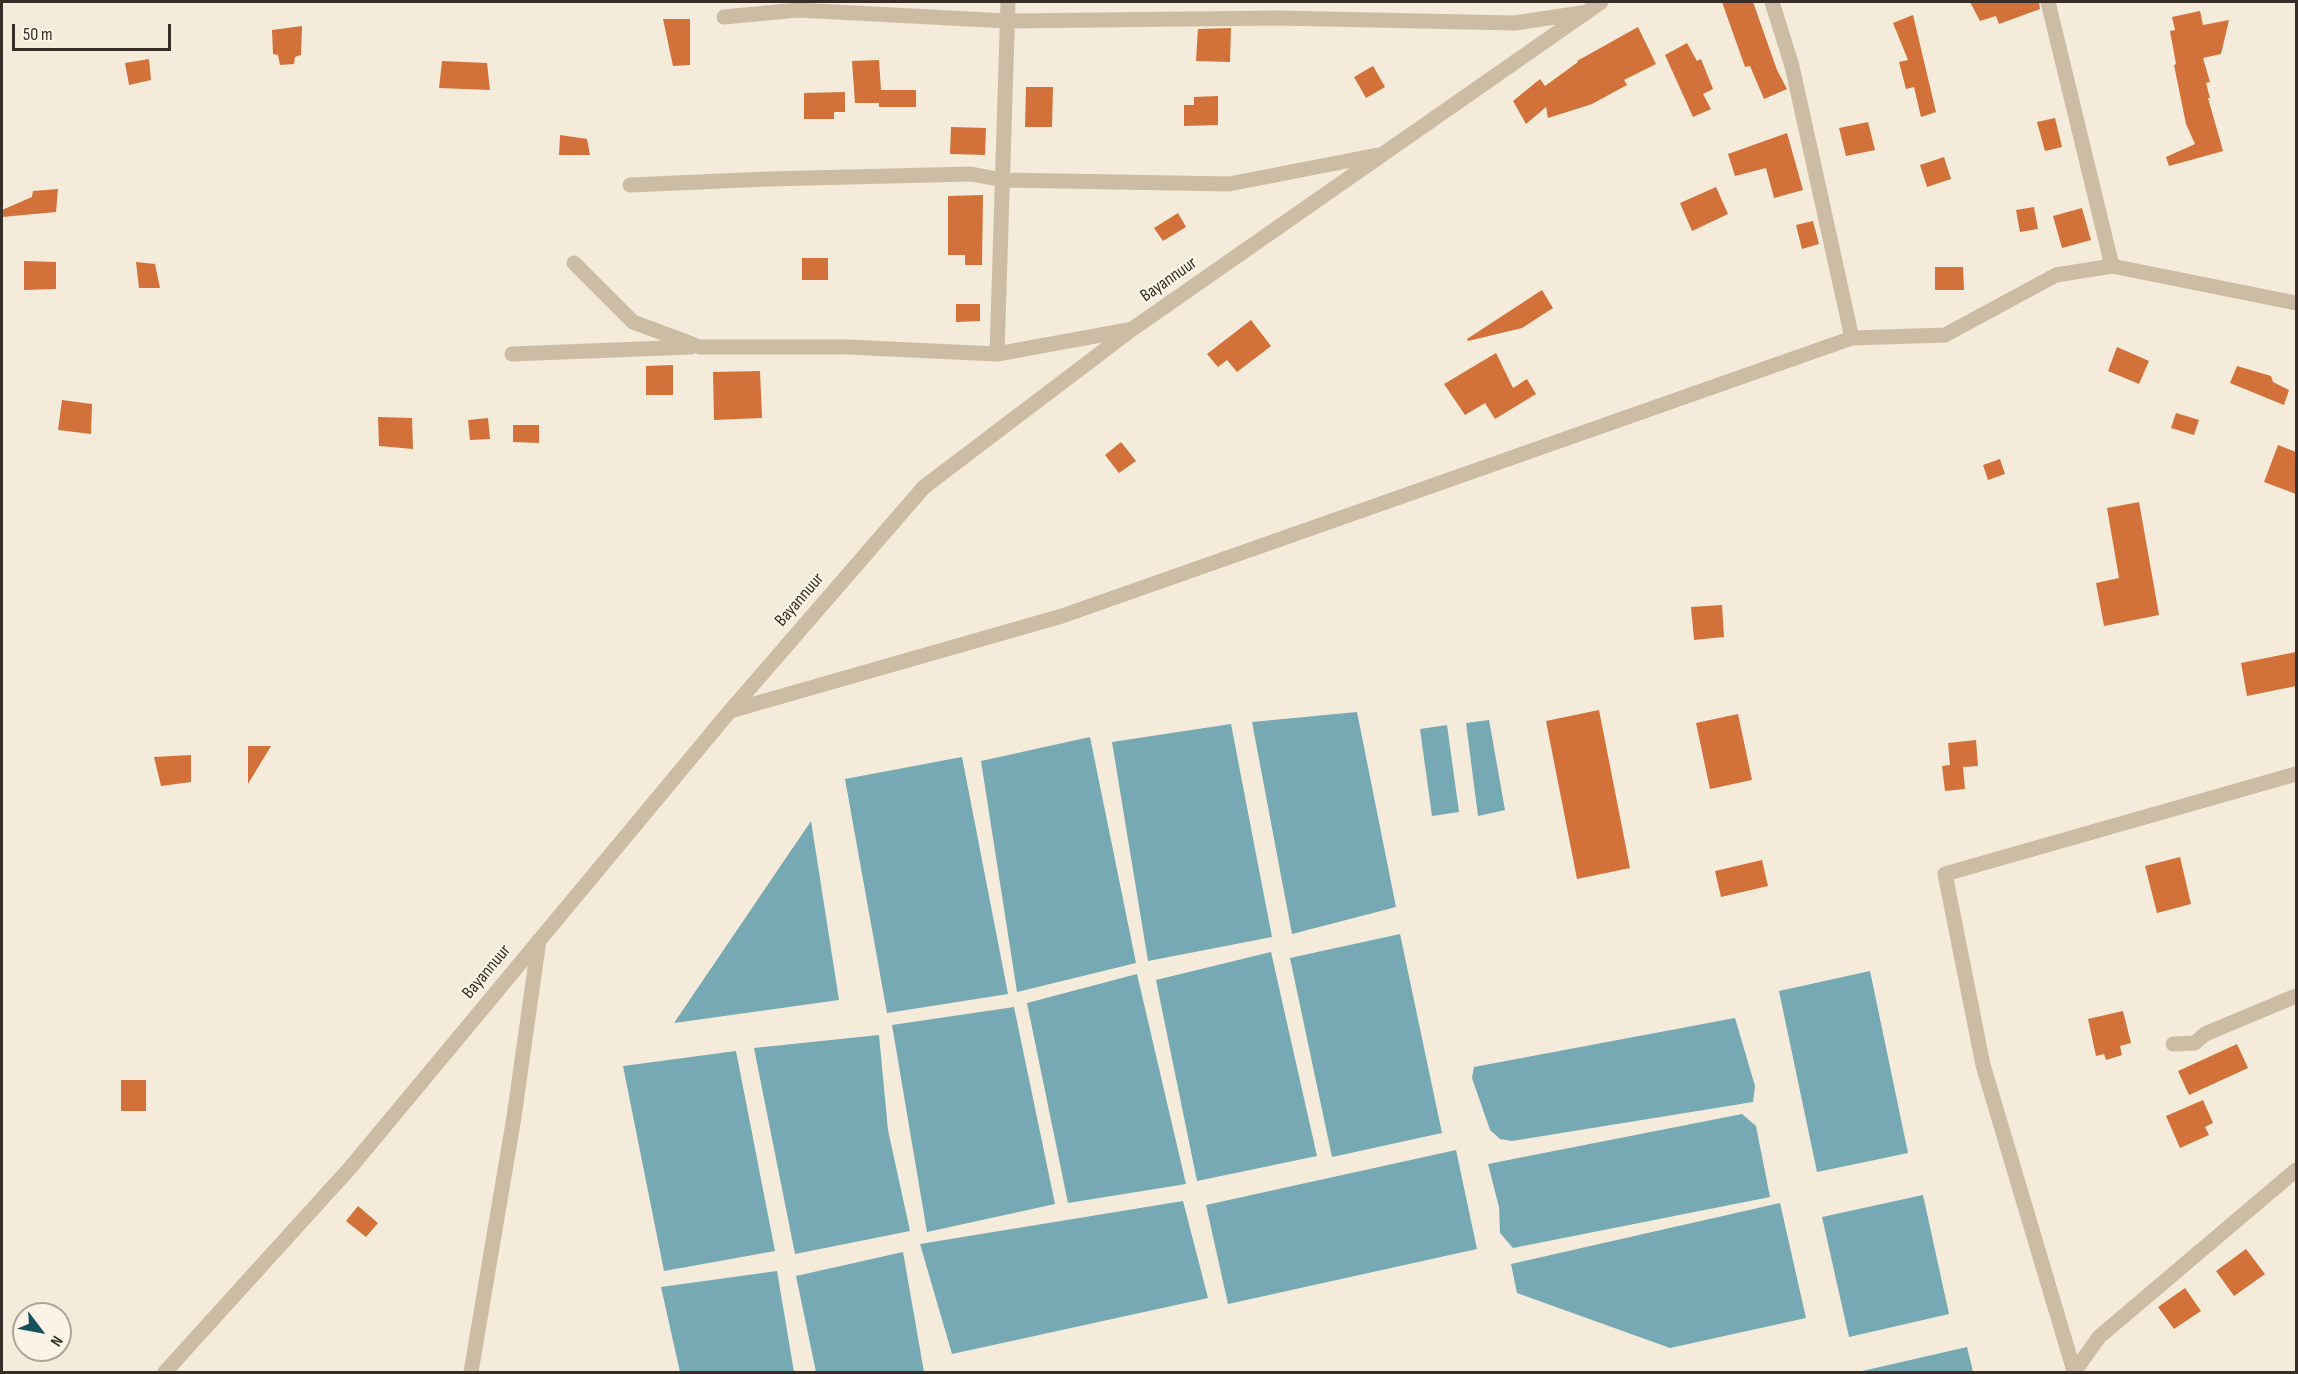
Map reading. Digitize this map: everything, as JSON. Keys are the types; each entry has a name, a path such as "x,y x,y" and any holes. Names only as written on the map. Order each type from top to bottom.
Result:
{"street":[{"path":"996,354 1008,2"},
{"name":"Bayannuur","path":"165,1372 350,1168 730,711 924,487 1131,330 1601,2"},
{"path":"1772,2 1792,66 1852,338"},
{"path":"2048,2 2112,266"},
{"path":"724,17 798,10 1008,21 1278,18 1515,23 1586,12"},
{"path":"630,186 768,179 971,174 1003,180 1229,184 1384,153"},
{"path":"574,263 633,322 700,347"},
{"path":"730,711 1062,616 1852,338 1945,335 2056,275 2112,266 2296,303"},
{"path":"512,354 700,347 848,347 996,354 1131,330"},
{"path":"2074,1372 1983,1065 1945,874 2296,774"},
{"path":"471,1372 514,1118 539,940"},
{"path":"2174,1044 2195,1043 2205,1034 2296,996"},
{"path":"2074,1372 2099,1337 2296,1170"}],"water":[{"path":"1357,712 1396,907 1292,934 1252,722"},
{"path":"1489,720 1505,810 1478,816 1466,723"},
{"path":"1231,724 1272,937 1148,961 1112,742"},
{"path":"1447,725 1459,812 1432,816 1420,729"},
{"path":"1090,737 1136,963 1017,992 981,761"},
{"path":"962,757 1008,994 887,1013 845,779"},
{"path":"811,821 839,1000 674,1023"},
{"path":"1400,934 1442,1133 1332,1157 1290,958"},
{"path":"1271,952 1317,1156 1197,1181 1156,980"},
{"path":"1870,971 1908,1153 1817,1172 1779,991"},
{"path":"1137,974 1186,1184 1068,1203 1027,1003"},
{"path":"1014,1007 1055,1204 927,1232 892,1025"},
{"path":"1735,1018 1755,1086 1753,1102 1512,1141 1500,1139 1490,1130 1472,1078 1474,1067"},
{"path":"879,1035 888,1130 910,1231 795,1254 754,1048"},
{"path":"736,1051 775,1251 664,1271 623,1066"},
{"path":"1742,1114 1756,1126 1770,1197 1513,1248 1500,1233 1499,1207 1488,1164"},
{"path":"1456,1150 1477,1249 1228,1304 1206,1205"},
{"path":"1923,1195 1949,1314 1849,1337 1822,1217"},
{"path":"1183,1201 1208,1298 952,1354 920,1244"},
{"path":"1780,1203 1806,1318 1670,1348 1517,1293 1511,1264"},
{"path":"903,1252 924,1372 816,1372 796,1276"},
{"path":"777,1271 794,1372 680,1372 661,1287"},
{"path":"1967,1347 1973,1372 1858,1372"}],"building":[{"path":"1722,2 1753,2 1777,70 1787,89 1764,99 1750,66 1745,67"},
{"path":"1970,2 2039,2 2040,9 1999,24 1996,16 1980,21"},
{"path":"2200,11 2203,25 2229,20 2221,54 2203,58 2210,82 2206,83 2210,98 2208,98 2223,151 2169,166 2166,157 2195,144 2186,124 2174,65 2176,64 2170,31 2175,30 2172,17"},
{"path":"1913,15 1936,112 1921,117 1914,87 1906,89 1899,62 1908,60 1893,23"},
{"path":"663,19 690,19 690,65 673,66"},
{"path":"302,26 301,55 295,57 294,64 280,65 278,55 273,54 272,30"},
{"path":"1638,27 1656,64 1624,80 1627,85 1592,104 1548,118 1546,107 1526,124 1513,101 1540,79 1545,86 1577,61"},
{"path":"1231,28 1230,62 1196,61 1198,29"},
{"path":"1687,43 1697,61 1701,59 1713,89 1703,94 1711,109 1693,117 1665,55"},
{"path":"149,59 151,80 129,85 125,63"},
{"path":"879,60 881,90 916,90 916,107 879,107 879,103 855,103 852,61"},
{"path":"442,61 487,63 490,90 439,88"},
{"path":"1373,66 1385,87 1366,98 1354,77"},
{"path":"1026,87 1053,87 1052,127 1025,127"},
{"path":"845,92 845,112 834,112 834,119 804,119 804,93"},
{"path":"1218,96 1218,125 1184,126 1184,105 1194,105 1194,97"},
{"path":"2055,118 2062,147 2045,151 2037,122"},
{"path":"1868,122 1875,150 1846,156 1839,128"},
{"path":"951,127 986,128 985,155 950,154"},
{"path":"1787,133 1803,190 1774,198 1766,168 1735,176 1728,154"},
{"path":"560,135 587,139 590,155 559,155"},
{"path":"1944,157 1951,179 1927,187 1920,165"},
{"path":"1716,187 1728,214 1692,231 1680,203"},
{"path":"58,189 56,212 2,217 2,210 32,197 33,191"},
{"path":"983,195 982,265 965,265 965,255 948,255 948,196"},
{"path":"2034,207 2038,229 2020,232 2016,210"},
{"path":"2082,208 2091,240 2062,248 2053,216"},
{"path":"1178,213 1186,227 1163,241 1154,228"},
{"path":"1813,221 1819,244 1802,249 1796,225"},
{"path":"802,258 828,258 828,280 802,280"},
{"path":"24,261 56,262 56,289 24,290"},
{"path":"136,262 155,264 160,288 139,288"},
{"path":"1935,267 1963,267 1964,290 1935,290"},
{"path":"1542,290 1553,308 1522,328 1468,341 1467,339"},
{"path":"956,304 980,304 980,321 956,322"},
{"path":"1251,320 1271,346 1237,372 1227,360 1218,367 1207,354"},
{"path":"2117,347 2149,361 2139,384 2108,371"},
{"path":"1496,353 1513,388 1527,379 1536,394 1495,419 1485,403 1465,415 1444,384"},
{"path":"673,365 673,395 646,395 646,366"},
{"path":"2237,366 2271,376 2273,382 2289,390 2284,405 2230,383"},
{"path":"760,371 762,418 714,420 713,372"},
{"path":"62,400 92,404 91,434 58,430"},
{"path":"2176,413 2199,420 2194,435 2171,428"},
{"path":"378,417 412,418 413,449 379,446"},
{"path":"488,418 490,439 470,440 468,420"},
{"path":"513,425 539,425 539,443 513,442"},
{"path":"1121,442 1136,461 1119,473 1105,455"},
{"path":"2278,445 2296,452 2296,494 2264,482"},
{"path":"2000,459 2005,474 1988,480 1983,465"},
{"path":"2139,502 2159,615 2104,626 2096,583 2119,578 2107,508"},
{"path":"1722,605 1724,637 1694,640 1691,607"},
{"path":"2296,652 2296,686 2247,696 2241,663"},
{"path":"1599,710 1630,868 1577,879 1546,721"},
{"path":"1738,714 1752,780 1710,789 1696,723"},
{"path":"1976,740 1978,766 1963,767 1965,789 1945,791 1942,766 1950,765 1948,743"},
{"path":"248,746 271,746 248,784"},
{"path":"191,755 191,782 161,786 154,757"},
{"path":"2180,857 2191,904 2157,913 2145,866"},
{"path":"1762,860 1768,886 1721,897 1715,871"},
{"path":"2123,1011 2131,1043 2120,1046 2122,1055 2106,1060 2104,1054 2096,1056 2088,1019"},
{"path":"2237,1044 2248,1068 2189,1095 2178,1071"},
{"path":"121,1080 146,1080 146,1111 121,1111"},
{"path":"2203,1100 2213,1123 2205,1127 2209,1135 2180,1148 2166,1116"},
{"path":"358,1206 378,1223 366,1237 346,1221"},
{"path":"2246,1249 2265,1274 2234,1296 2216,1271"},
{"path":"2185,1288 2201,1311 2174,1329 2158,1307"}]}
